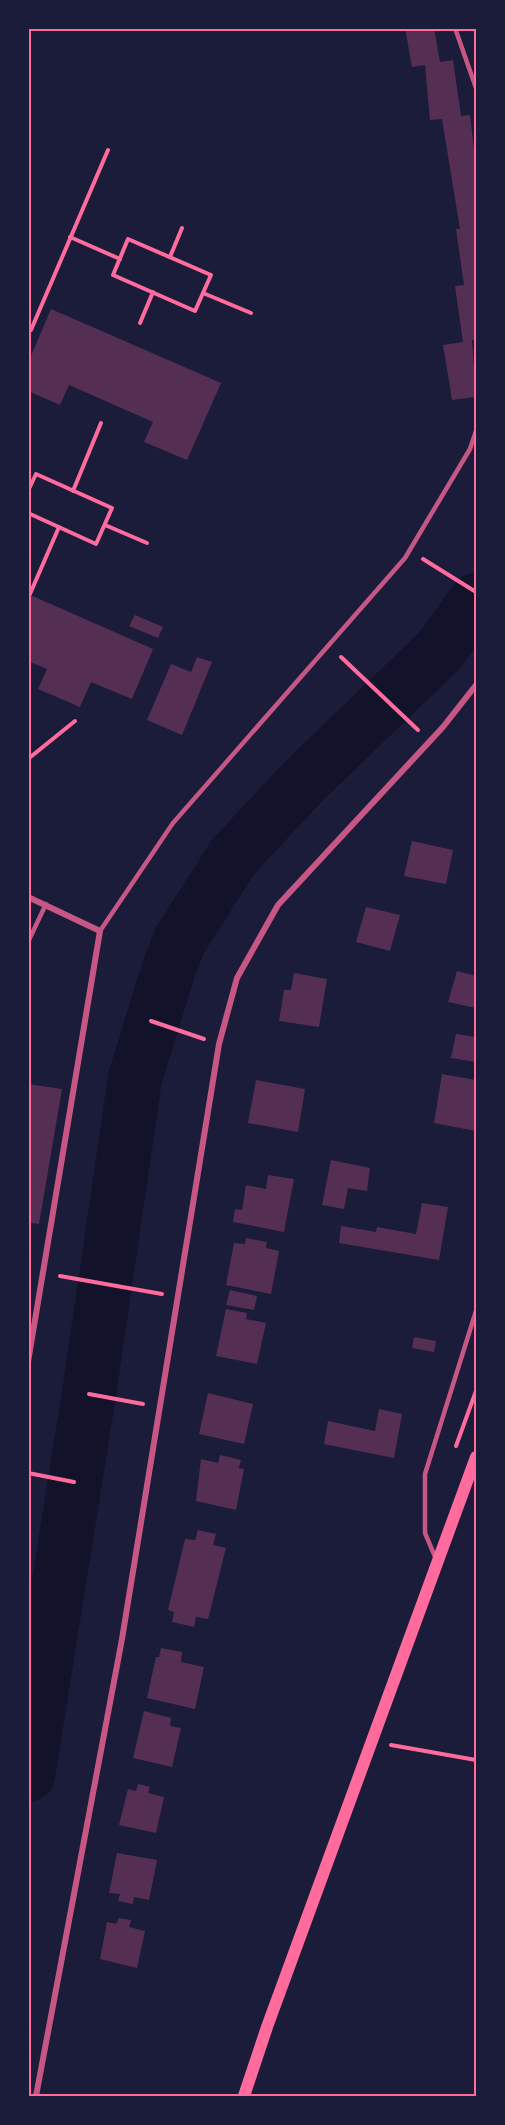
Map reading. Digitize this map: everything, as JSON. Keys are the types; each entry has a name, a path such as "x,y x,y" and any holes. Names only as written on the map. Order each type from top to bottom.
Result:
{"main road":[{"path":"244,2097 267,2027 477,1456"}],"street":[{"path":"36,2097 122,1639 219,1044 237,978 278,905 430,741 477,684"},
{"path":"28,897 100,931 28,1362"}],"lane":[{"path":"455,28 477,88"},
{"path":"100,931 173,823 410,550 470,449 477,431"},
{"path":"28,942 45,904"},
{"path":"438,1563 425,1533 425,1474 477,1311"}],"path":[{"path":"31,330 108,150"},
{"path":"170,257 182,228"},
{"path":"70,237 120,259"},
{"path":"128,239 211,275 195,311 113,275 120,259 128,239"},
{"path":"140,323 153,292"},
{"path":"203,293 251,313"},
{"path":"73,490 101,423"},
{"path":"28,491 36,474 112,508 96,544 28,513"},
{"path":"105,525 147,543"},
{"path":"30,594 59,527"},
{"path":"410,550 477,592"},
{"path":"329,645 430,741"},
{"path":"28,759 75,721"},
{"path":"151,1021 219,1044"},
{"path":"43,1273 178,1296"},
{"path":"89,1394 161,1408"},
{"path":"28,1473 74,1482"},
{"path":"372,1741 477,1760"}],"building":[{"path":"405,28 434,28 440,62 453,60 461,116 470,115 476,167 476,340 472,340 476,397 452,400 443,345 463,342 455,286 464,285 456,229 460,229 442,119 430,120 425,65 412,67"},
{"path":"51,309 221,383 187,460 144,442 153,422 69,385 60,405 28,391 28,363"},
{"path":"28,594 153,649 132,699 91,682 80,707 38,689 47,669 28,661"},
{"path":"135,615 163,627 158,638 129,626"},
{"path":"197,657 212,662 182,735 147,720 171,664 191,672"},
{"path":"412,841 453,850 446,884 404,876"},
{"path":"366,907 400,915 390,951 356,942"},
{"path":"457,971 476,976 476,1008 448,1002"},
{"path":"294,973 327,979 319,1027 279,1021 284,990 291,990"},
{"path":"456,1034 476,1037 476,1062 451,1058"},
{"path":"442,1074 476,1080 476,1131 434,1123"},
{"path":"256,1080 305,1089 298,1132 248,1123"},
{"path":"28,1084 62,1089 39,1224 31,1223 30,1230"},
{"path":"331,1160 370,1168 367,1191 348,1188 344,1209 322,1205"},
{"path":"268,1175 294,1179 284,1232 233,1222 235,1209 242,1210 246,1185 266,1189"},
{"path":"422,1203 448,1207 439,1260 339,1243 341,1226 376,1232 377,1227 416,1234"},
{"path":"246,1238 267,1242 266,1248 279,1251 271,1294 226,1285 234,1243 245,1244"},
{"path":"230,1290 257,1296 254,1310 226,1305"},
{"path":"226,1309 247,1313 246,1319 266,1323 257,1364 216,1356"},
{"path":"414,1337 436,1341 434,1352 412,1348"},
{"path":"208,1393 253,1404 244,1444 199,1434"},
{"path":"379,1409 402,1414 394,1458 324,1444 328,1421 375,1431"},
{"path":"220,1455 241,1460 239,1468 244,1469 236,1510 196,1501 201,1459 218,1463"},
{"path":"198,1530 216,1534 213,1545 226,1548 208,1619 196,1617 194,1627 172,1622 174,1612 168,1610 185,1539 195,1540"},
{"path":"161,1648 182,1652 181,1662 204,1667 195,1709 147,1698 156,1657 159,1657"},
{"path":"144,1711 171,1718 170,1726 181,1728 172,1767 133,1758"},
{"path":"138,1784 150,1787 148,1793 164,1797 156,1833 119,1825 128,1789 136,1791"},
{"path":"117,1853 157,1860 149,1900 134,1897 133,1904 118,1901 120,1894 109,1893"},
{"path":"119,1918 131,1920 129,1927 145,1931 137,1968 100,1959 107,1922 116,1924"}],"waterway":[{"path":"28,1775 89,1394 135,1078 169,968 180,940 233,857 302,783 440,650 476,600"}]}
